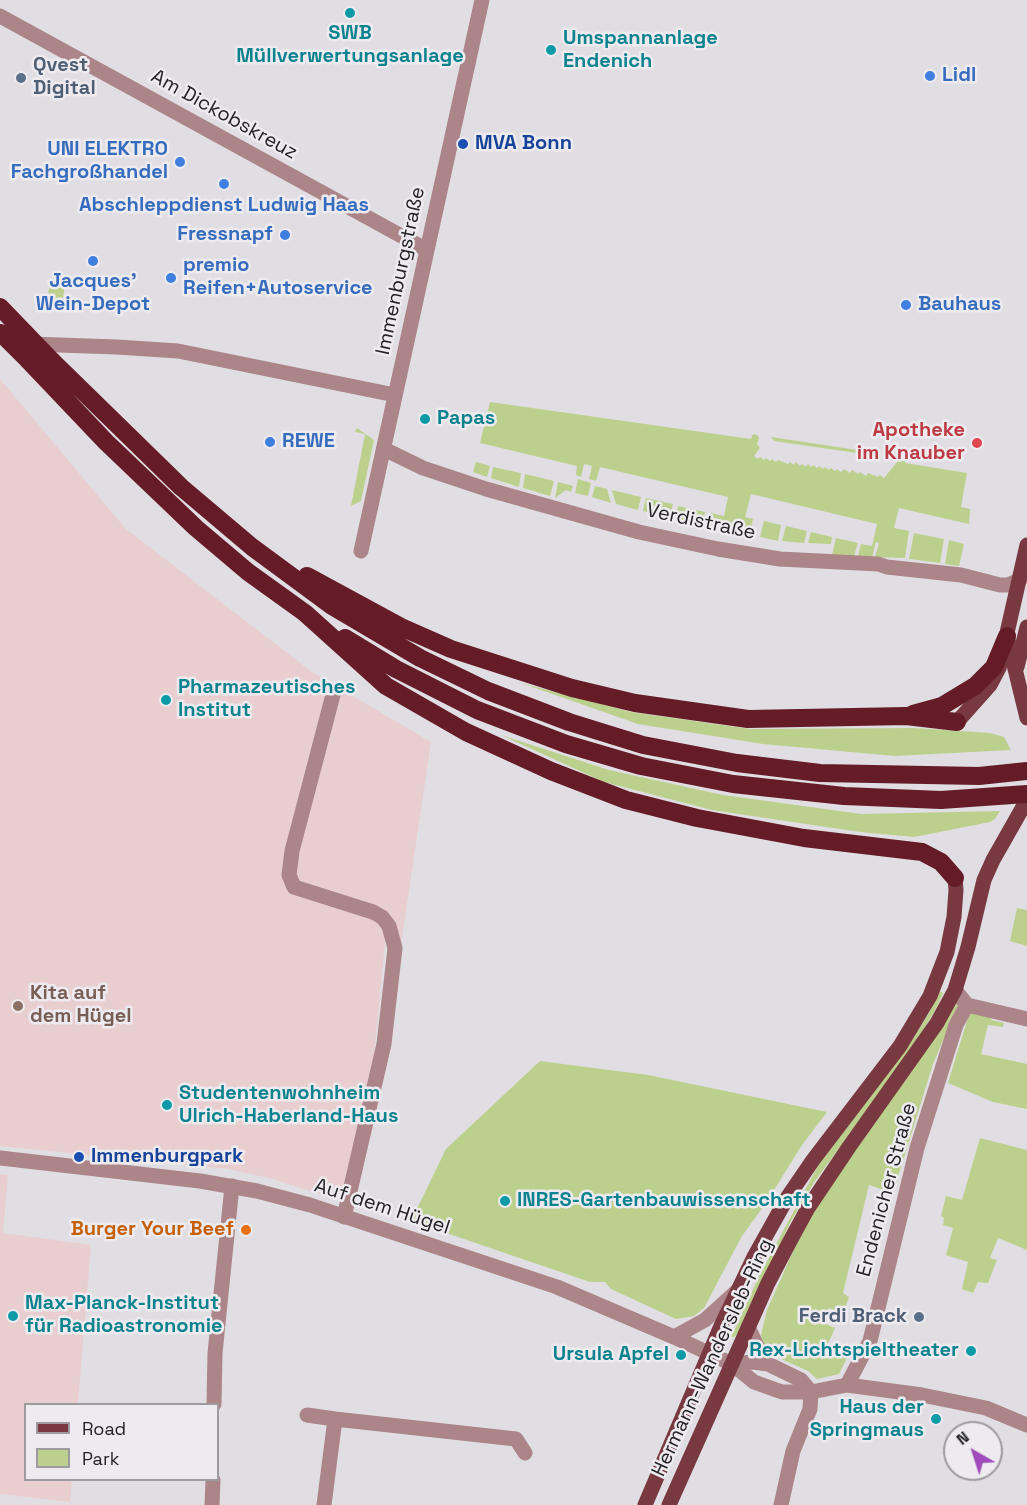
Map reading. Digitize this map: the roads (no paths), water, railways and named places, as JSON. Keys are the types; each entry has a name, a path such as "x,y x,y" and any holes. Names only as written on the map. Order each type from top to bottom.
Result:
{"highway":[{"path":"0,308 181,488 252,547 332,606 420,658 488,691 569,722 643,745 737,763 820,774 979,776 1027,771"},
{"path":"0,336 28,360 106,442 196,528 305,614 386,686 466,732 551,771 626,800 697,818 804,838 922,852 941,862 955,878"},
{"path":"252,547 400,627 451,649 572,688 634,704 748,719 906,716 957,722"},
{"path":"305,614 396,669 477,710 566,744 641,766 733,784 844,796 941,800 1027,794"},
{"path":"906,716 942,706 975,686 994,667 1007,636"}],"main road":[{"path":"957,722 990,686 999,668 1027,545"},
{"path":"1017,670 1027,627"},
{"path":"1007,636 1027,718"},
{"path":"955,990 984,880 1027,800"},
{"path":"947,952 954,916 955,878"},
{"path":"947,952 976,915"},
{"name":"Hermann-Wandersleb-Ring","path":"645,1505 737,1291 785,1202 813,1160 900,1046 930,996 947,952"},
{"name":"Hermann-Wandersleb-Ring","path":"669,1505 773,1273 808,1208 936,1023 955,990"}],"street":[{"name":"Immenburgstraße","path":"361,551 482,0"},
{"name":"Am Dickobskreuz","path":"0,16 427,250"},
{"path":"0,336 178,351 395,395"},
{"name":"Verdistraße","path":"384,449 423,468 486,489 639,532 718,549 780,559 878,564 961,575 1000,585 1008,585 1020,580"},
{"path":"334,691 292,851 289,875 294,887 373,912 382,917 389,926 395,948 384,1044 344,1217"},
{"path":"955,990 967,1005 1027,1019"},
{"name":"Endenicher Straße","path":"847,1385 870,1341 918,1148 956,1025 967,1005"},
{"name":"Auf dem Hügel","path":"0,1158 232,1186 310,1205 557,1287 674,1337 732,1365 754,1382 782,1392 811,1392 847,1385 922,1395 986,1408 1027,1425"},
{"path":"214,1403 215,1353 232,1186"},
{"path":"674,1337 705,1320 737,1291"},
{"path":"748,1327 768,1364"},
{"path":"732,1365 753,1362 768,1364 801,1380 811,1392 810,1409 793,1451 781,1505"},
{"path":"307,1415 516,1439 525,1453"},
{"path":"324,1505 335,1419"},
{"path":"212,1505 213,1481"}],"place":[{"name":"SWB Müllverwertungsanlage","path":"350,13"},
{"name":"Umspannanlage Endenich","path":"551,50"},
{"name":"Lidl","path":"930,76"},
{"name":"Qvest Digital","path":"21,78"},
{"name":"MVA Bonn","path":"463,144"},
{"name":"UNI ELEKTRO Fachgroßhandel","path":"180,162"},
{"name":"Abschleppdienst Ludwig Haas","path":"224,184"},
{"name":"Fressnapf","path":"285,235"},
{"name":"Jacques' Wein-Depot","path":"93,261"},
{"name":"premio Reifen+Autoservice","path":"171,278"},
{"name":"Bauhaus","path":"906,305"},
{"name":"Papas","path":"425,419"},
{"name":"REWE","path":"270,442"},
{"name":"Apotheke im Knauber","path":"977,443"},
{"name":"Pharmazeutisches Institut","path":"166,700"},
{"name":"Kita auf dem Hügel","path":"18,1006"},
{"name":"Studentenwohnheim Ulrich-Haberland-Haus","path":"167,1105"},
{"name":"Immenburgpark","path":"79,1157"},
{"name":"INRES-Gartenbauwissenschaft","path":"505,1201"},
{"name":"Burger Your Beef","path":"246,1230"},
{"name":"Max-Planck-Institut für Radioastronomie","path":"13,1316"},
{"name":"Ferdi Brack","path":"919,1317"},
{"name":"Rex-Lichtspieltheater","path":"971,1351"},
{"name":"Ursula Apfel","path":"681,1355"},
{"name":"Haus der Springmaus","path":"936,1419"}]}
